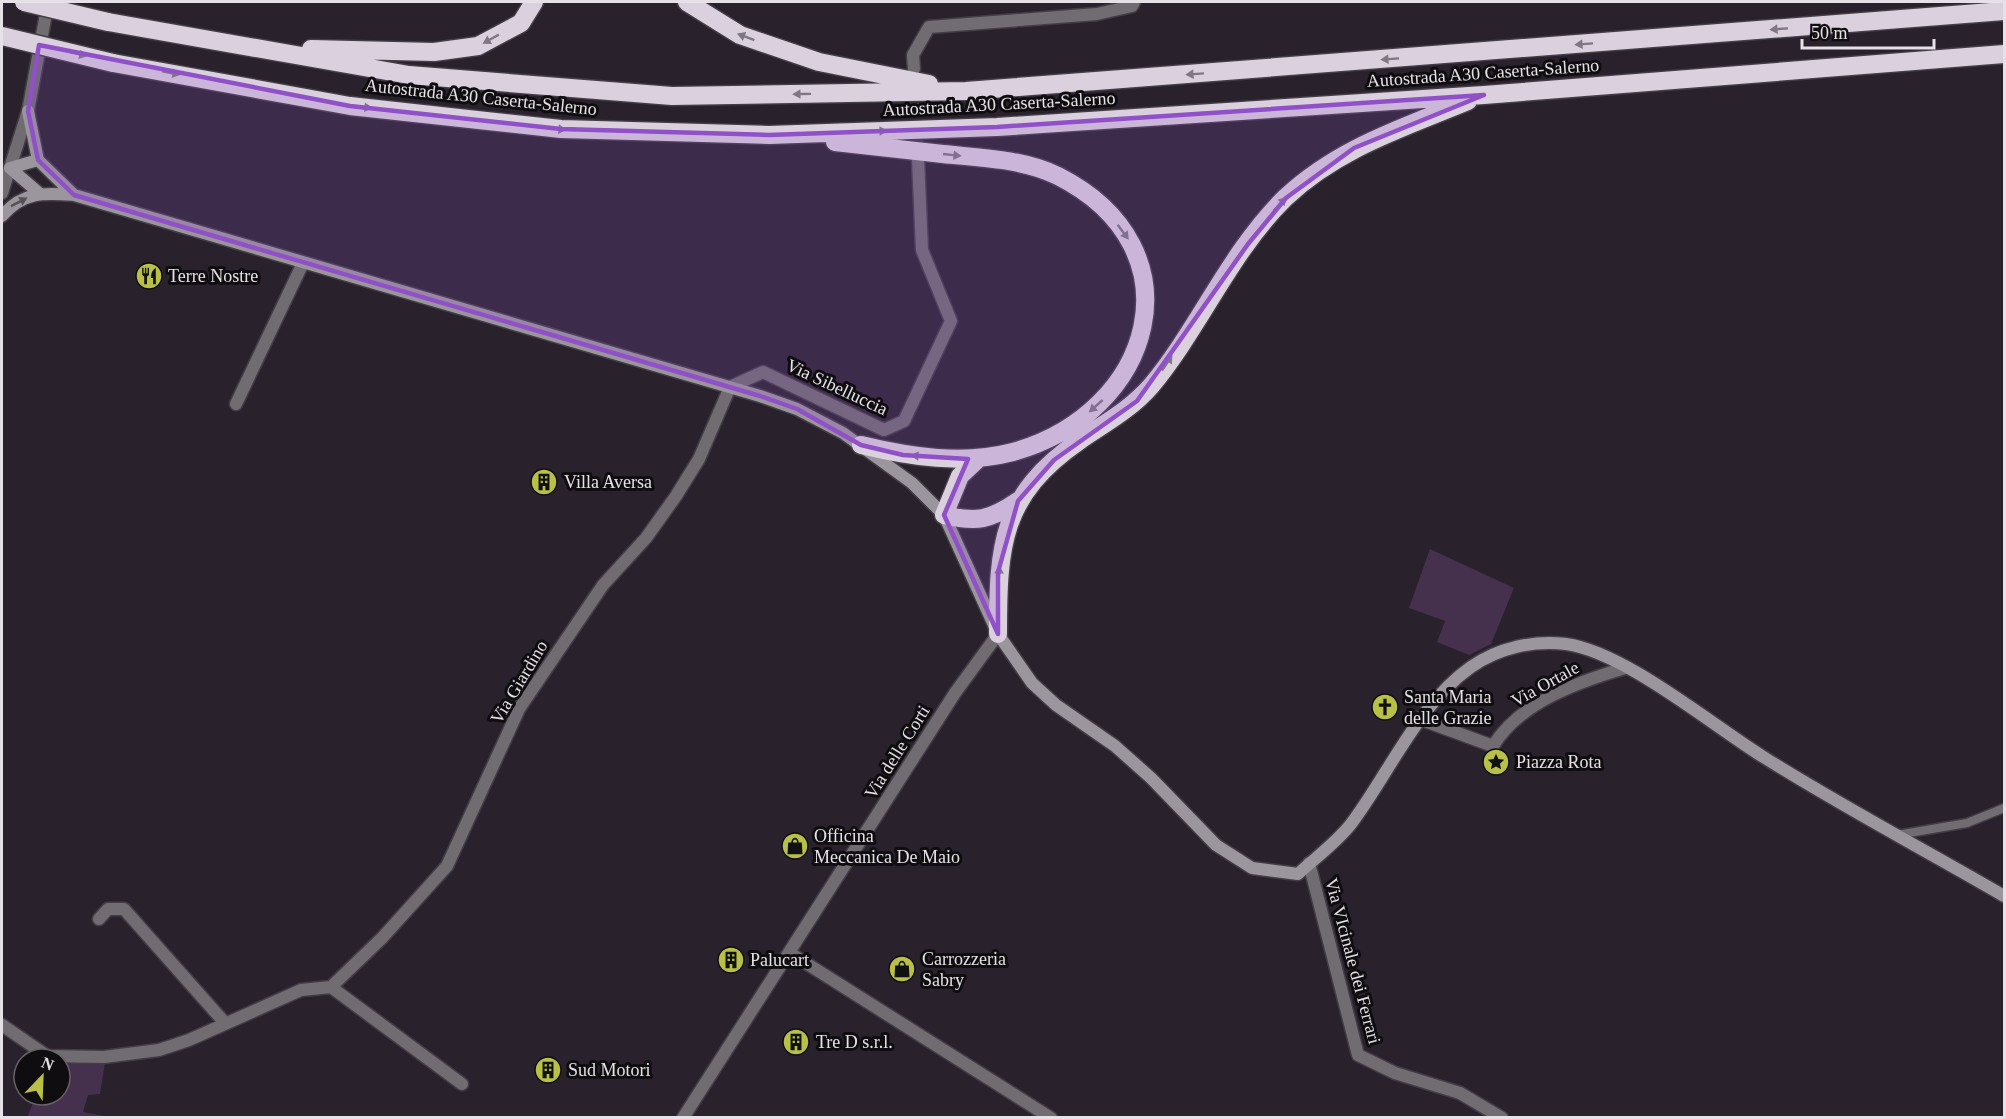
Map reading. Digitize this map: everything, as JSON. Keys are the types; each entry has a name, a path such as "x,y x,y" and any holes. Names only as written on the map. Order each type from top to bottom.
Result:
{"highway":[{"name":"Autostrada A30 Caserta-Salerno","path":"24,2 108,22 409,75 672,96 966,91 2004,11"},
{"path":"250,47 434,52 478,46 521,23 534,2"},
{"path":"687,2 740,36 819,62 966,91"},
{"name":"Autostrada A30 Caserta-Salerno","path":"2,36 113,63 350,106 561,129 769,135 997,127 1484,95 2004,54"},
{"path":"999,634 998,572 1005,534 1018,501 1036,477 1054,460 1137,401 1155,380 1248,244 1286,198 1354,148 1484,95"},
{"path":"769,135 988,158 1025,165 1056,175 1080,188 1125,233 1140,262 1147,297 1143,332 1128,370 1109,394 1084,416 1058,434 1015,451 978,459 903,455 861,445"},
{"path":"978,459 960,476 944,515 982,520 1001,513 1018,501"}],"street":[{"path":"2,193 28,111 48,2"},
{"path":"914,69 914,54 929,27 1097,14 1132,6 1134,2"},
{"path":"28,111 38,160 74,195"},
{"name":"Via Sibelluccia","path":"730,387 763,372 884,430 904,422 951,321 922,250 918,159"},
{"path":"10,168 38,160"},
{"path":"10,168 39,193"},
{"path":"2,216 11,205 39,193 74,195 730,387 797,409 861,445 912,483 944,515 999,634 1032,683 1056,705 1115,746 1151,778 1216,845 1252,868 1298,874 1350,826 1422,720 1450,686 1470,667 1496,652 1528,644 1567,645 1604,657 1625,668 1765,758 2004,896"},
{"path":"236,404 303,263"},
{"name":"Via Giardino","path":"331,987 348,973 447,866 519,709 603,585 646,538 676,496 699,459 730,387"},
{"name":"Via delle Corti","path":"683,1118 956,693 999,634"},
{"name":"Via Ortale","path":"1422,720 1493,746 1502,732 1518,717 1542,702 1591,678 1625,668"},
{"name":"Via VIcinale dei Ferrari","path":"1309,863 1358,1055 1395,1073 1460,1094 1502,1118"},
{"path":"99,919 108,909 124,909 225,1023"},
{"path":"790,953 1051,1118"},
{"path":"2,1025 47,1056 104,1057 159,1050 301,990 331,987 462,1084"}],"lane":[{"path":"1898,835 1967,823 2004,808"}],"highlighted area":[{"path":"39,45 350,106 561,129 769,135 997,127 1484,95 1354,148 1286,198 1248,244 1137,401 1054,460 1018,501 998,572 998,634 944,515 968,459 903,455 861,445 797,409 760,396 74,195 38,160 28,111"}],"shaded area":[{"path":"1430,549 1514,588 1491,644 1469,655 1437,642 1445,621 1409,608"},
{"path":"72,1062 105,1063 100,1094 88,1095 83,1112 110,1117 27,1118 31,1107 72,1107"}],"tunnel":[{"path":"915,85 918,158"}],"place":[{"name":"Terre Nostre","path":"149,276"},
{"name":"Villa Aversa","path":"544,482"},
{"name":"Santa Maria delle Grazie","path":"1385,707"},
{"name":"Piazza Rota","path":"1496,762"},
{"name":"Officina Meccanica De Maio","path":"795,846"},
{"name":"Palucart","path":"731,960"},
{"name":"Carrozzeria Sabry","path":"902,969"},
{"name":"Tre D s.r.l.","path":"796,1042"},
{"name":"Sud Motori","path":"548,1070"}]}
